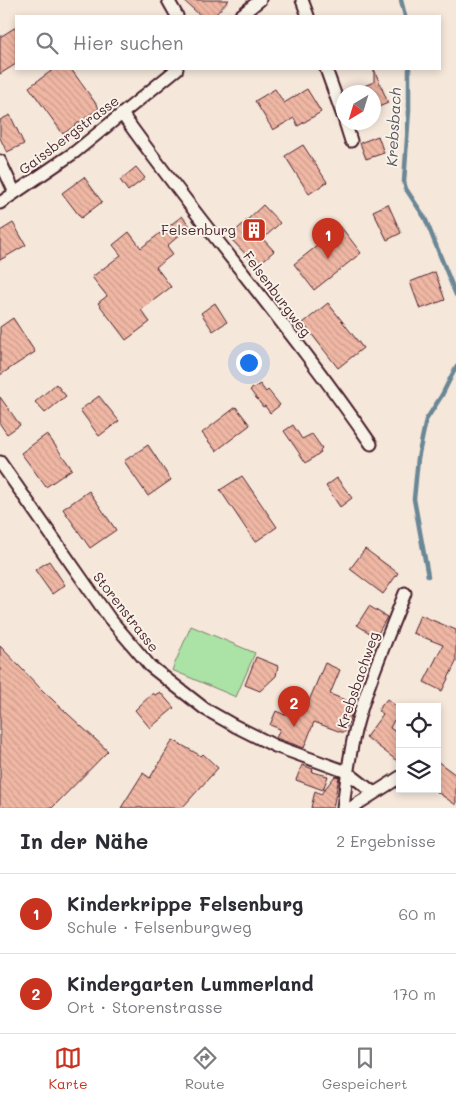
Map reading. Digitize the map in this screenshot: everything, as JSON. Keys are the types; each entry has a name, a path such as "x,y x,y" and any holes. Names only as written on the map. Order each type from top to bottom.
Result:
{"street":[{"path":"168,0 176,15"},
{"path":"241,15 260,0"},
{"path":"302,0 308,15"},
{"name":"Gaissbergstrasse","path":"0,203 75,152 176,70"},
{"path":"326,70 336,98"},
{"name":"Felsenburgweg","path":"122,114 371,444"},
{"path":"347,130 351,141"},
{"path":"0,161 16,193"},
{"name":"Storenstrasse","path":"0,462 110,619 150,666 205,709 275,746 347,772 374,793"},
{"name":"Krebsbachweg","path":"343,808 347,772 366,694 405,593"},
{"path":"352,808 396,779"}],"green space":[{"path":"191,626 255,653 236,697 172,670"}],"building":[{"path":"183,0 229,0 215,15 200,15"},
{"path":"15,28 15,65 0,74 0,37"},
{"path":"53,70 72,70 99,108 63,134 29,87"},
{"path":"374,70 381,85 366,85 374,82"},
{"path":"381,86 388,103 381,106"},
{"path":"275,89 284,103 307,89 321,112 298,126 294,118 273,130 255,101"},
{"path":"10,115 24,144 7,152 0,138 0,120"},
{"path":"378,136 384,153 366,159 360,143"},
{"path":"303,145 327,182 309,194 285,156"},
{"path":"136,167 145,178 128,191 120,180"},
{"path":"84,177 102,202 81,218 62,193"},
{"path":"388,204 401,233 387,240 373,211"},
{"name":"Felsenburg","path":"263,205 280,223 263,239 274,251 257,266 229,237"},
{"path":"182,216 190,226 167,246 173,254 156,267 171,287 141,310 150,322 126,340 98,303 107,296 92,277 121,255 113,245 129,232 141,248"},
{"path":"13,223 26,245 0,260 0,231"},
{"path":"341,227 361,253 314,290 294,264"},
{"path":"435,272 445,300 420,309 410,282"},
{"path":"215,303 227,322 213,331 201,313"},
{"path":"328,303 363,348 338,368 303,323"},
{"path":"13,318 35,352 0,375 0,327"},
{"path":"56,384 66,396 45,413 35,402"},
{"path":"260,384 266,392 268,390 280,405 270,413 250,390"},
{"path":"99,396 119,421 99,436 80,410"},
{"path":"0,397 20,425 7,434 0,424"},
{"path":"236,407 250,425 216,451 202,433"},
{"path":"293,425 302,439 312,434 322,448 321,452 306,463 284,431"},
{"path":"47,434 72,469 46,487 21,453"},
{"path":"148,445 171,480 148,496 124,461"},
{"path":"242,476 277,527 255,542 220,490"},
{"path":"337,478 352,498 340,507 326,486"},
{"path":"89,491 116,530 90,548 63,509"},
{"path":"365,549 398,573 383,594 350,569"},
{"path":"49,561 65,585 52,594 35,570"},
{"path":"369,606 387,617 376,637 357,625"},
{"path":"420,615 456,630 456,662 442,691 424,682 443,645 413,633"},
{"path":"0,646 42,690 108,751 52,808 0,808"},
{"path":"256,657 278,666 276,676 260,691 245,685"},
{"path":"325,663 340,670 330,694 355,704 345,732 314,722 304,748 276,738 280,729 270,725 276,711 285,715 289,704 305,710"},
{"path":"160,692 174,708 150,728 135,710 153,693 155,695"},
{"path":"387,699 396,706 396,721 394,720 390,728 396,732 396,760 366,737 383,714 378,710"},
{"path":"173,740 201,756 203,754 218,768 182,808 121,808 143,773 150,778"},
{"path":"441,764 456,775 456,805 438,793 441,793"},
{"path":"302,765 313,769 312,772 328,776 323,790 296,780"},
{"path":"335,776 339,777 333,808 311,808 315,791 321,794"}],"waterway":[{"name":"Krebsbach","path":"401,0 405,15"},
{"name":"Krebsbach","path":"409,70 409,110 404,182 406,189 425,218 456,295"},
{"name":"Krebsbach","path":"428,576 414,499 418,458 426,420 442,395 456,367"}],"place":[{"name":"Felsenburg","path":"254,230"},
{"name":"Kinderkrippe Felsenburg","path":"328,259"},
{"name":"Kindergarten Lummerland","path":"294,727"}]}
